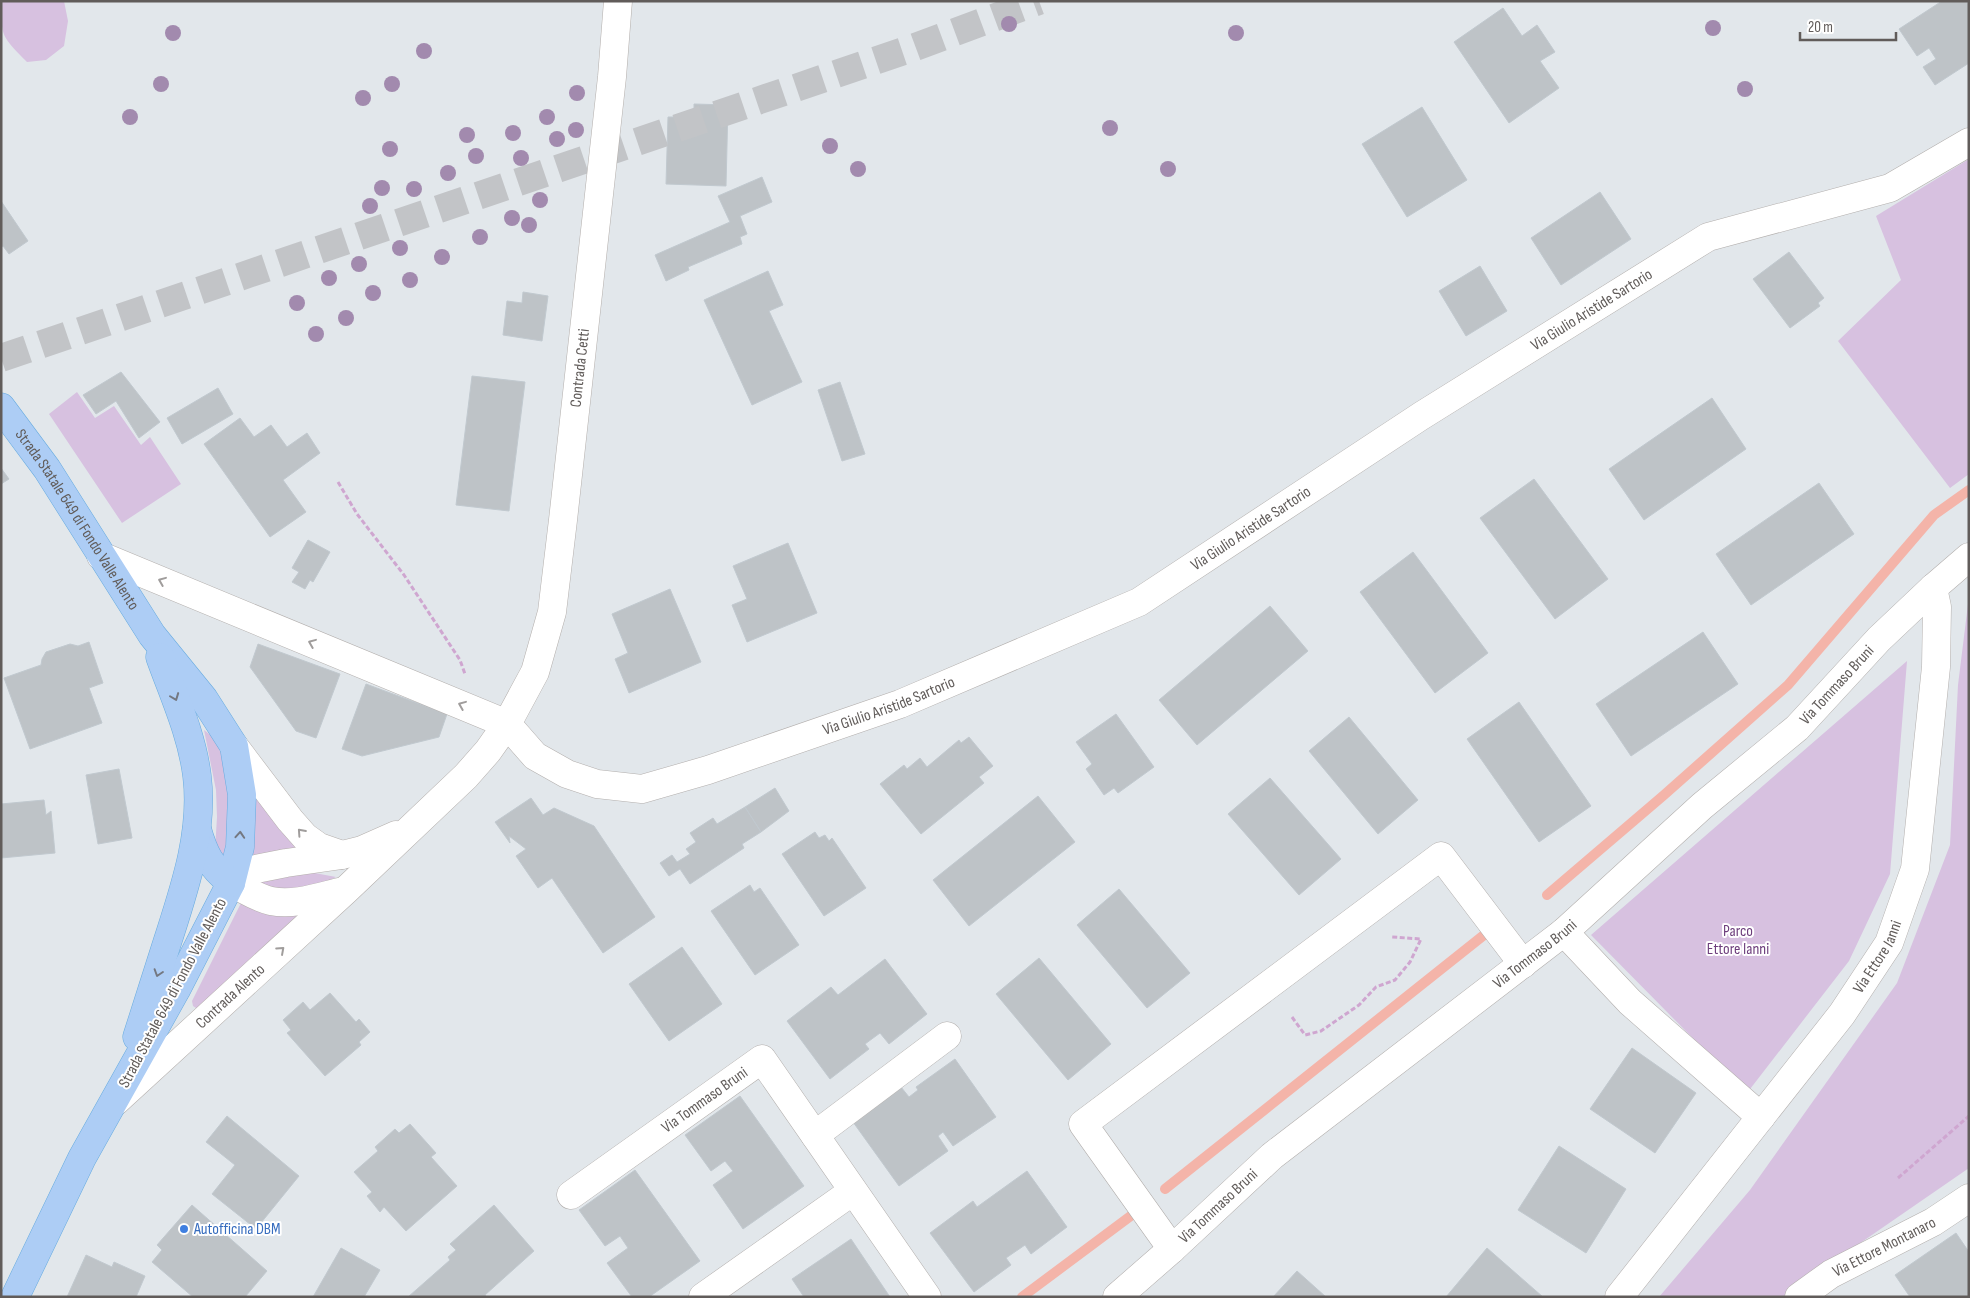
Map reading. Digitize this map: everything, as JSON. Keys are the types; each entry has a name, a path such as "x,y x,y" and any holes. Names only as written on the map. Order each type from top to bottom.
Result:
{"main road":[{"name":"Strada Statale 649 di Fondo Valle Alento","path":"1,406 47,469 152,635 204,699 234,746 242,795 240,846 231,883 176,990 82,1158 15,1297"},
{"name":"Strada Statale 649 di Fondo Valle Alento","path":"115,1102 173,926 197,827 198,797 194,759 180,711 152,635"},
{"name":"Strada Statale 649 di Fondo Valle Alento","path":"197,827 202,848 208,860 231,883"},
{"name":"Strada Statale 649 di Fondo Valle Alento","path":"173,926 200,902 231,883"}],"street":[{"name":"Contrada Cetti","path":"507,724 535,672 552,612 612,77 618,1"},
{"name":"Via Giulio Aristide Sartorio","path":"507,724 535,756 567,774 597,784 642,789 708,770 900,704 1139,602 1421,416 1708,237 1890,188 1969,142"},
{"path":"102,556 507,724"},
{"path":"1933,588 1969,557"},
{"name":"Via Tommaso Bruni","path":"1117,1297 1172,1249 1272,1156 1564,932 1702,806 1797,728 1879,639 1933,588"},
{"name":"Via Ettore Ianni","path":"1619,1297 1842,1014 1889,942 1915,869 1936,667 1937,607 1933,588"},
{"name":"Contrada Alento","path":"115,1102 413,828 466,776 488,751 507,724"},
{"path":"234,746 305,837 320,847 342,855"},
{"name":"Contrada Alento","path":"231,883 256,870 362,850 413,828"},
{"path":"1172,1249 1083,1124 1441,856 1523,964"},
{"name":"Contrada Alento","path":"231,883 257,896 279,902 310,899 346,890"},
{"path":"1564,932 1630,1002 1761,1117"},
{"path":"815,1135 947,1036"},
{"name":"Via Tommaso Bruni","path":"571,1195 762,1059 927,1297"},
{"path":"703,1297 853,1191"},
{"name":"Via Ettore Montanaro","path":"1798,1297 1831,1274 1933,1222 1969,1198"}],"path":[{"path":"338,482 357,514 404,575 460,660 473,696 474,710"},
{"path":"1292,1017 1305,1035 1321,1031 1359,1005 1376,987 1395,980 1410,962 1421,939 1392,936"},
{"path":"1898,1178 1969,1116"}],"green space":[{"path":"1,1 64,1 68,21 64,46 46,60 27,62 12,47 5,36"},
{"path":"1969,159 1969,474 1950,488 1838,341 1901,280 1876,216"},
{"path":"77,392 95,418 114,406 141,445 150,437 181,484 122,523 49,414"},
{"path":"1969,596 1969,1168 1782,1297 1659,1297 1750,1190 1897,983 1950,845 1958,685"},
{"name":"Parco Ettore Ianni","path":"1907,661 1890,874 1849,961 1747,1093 1591,935"},
{"path":"204,730 217,740 222,755 231,804 226,864 215,850 216,790"},
{"path":"251,785 304,849 249,858 255,822"},
{"path":"304,871 336,877 313,888 279,893 252,882"},
{"path":"241,903 259,912 276,915 313,912 199,1010 193,1006 192,1001"}],"building":[{"path":"1942,1 1966,1 1969,5 1969,63 1935,85 1923,67 1936,59 1929,48 1917,56 1899,29"},
{"path":"1503,8 1522,36 1537,25 1555,52 1540,61 1559,88 1509,123 1454,42"},
{"path":"694,104 728,105 726,186 666,184 668,117 694,117"},
{"path":"1422,107 1467,180 1407,217 1362,144"},
{"path":"762,177 772,202 740,216 747,234 740,237 742,244 688,267 689,270 666,281 655,255 730,222 718,196"},
{"path":"1600,192 1631,239 1561,285 1531,238"},
{"path":"1,201 28,241 9,254 3,246 1,247"},
{"path":"1789,252 1824,298 1818,303 1820,306 1790,328 1753,279"},
{"path":"1480,266 1507,311 1466,336 1439,291"},
{"path":"768,271 783,305 769,311 802,382 752,405 704,300"},
{"path":"523,292 548,296 542,341 503,335 507,301 522,303"},
{"path":"121,372 160,422 139,438 116,401 96,414 83,395"},
{"path":"472,376 525,382 509,511 456,505"},
{"path":"840,382 865,454 842,461 818,390"},
{"path":"218,388 233,414 182,444 167,418"},
{"path":"1712,398 1746,449 1644,520 1609,469"},
{"path":"240,418 254,437 271,425 287,447 307,433 320,453 283,480 306,512 270,537 204,444"},
{"path":"1,468 9,479 1,484"},
{"path":"1534,479 1608,579 1555,619 1480,518"},
{"path":"1819,483 1854,534 1751,605 1716,554"},
{"path":"308,540 330,552 313,582 310,580 305,589 292,582 299,572 292,568"},
{"path":"788,543 817,613 747,642 732,605 747,599 733,566"},
{"path":"1413,552 1488,653 1435,693 1360,592"},
{"path":"670,589 701,662 629,693 615,659 628,653 612,614"},
{"path":"1270,606 1308,651 1197,745 1159,700"},
{"path":"1703,632 1738,684 1631,756 1596,704"},
{"path":"89,642 103,683 89,688 102,723 30,749 4,678 41,665 46,652 70,644 78,646"},
{"path":"258,644 340,674 316,738 296,731 250,667"},
{"path":"366,684 447,714 439,737 362,756 342,749"},
{"path":"1519,702 1591,806 1539,842 1467,739"},
{"path":"1116,714 1154,767 1118,793 1114,788 1104,795 1086,769 1092,764 1076,742"},
{"path":"1349,717 1418,800 1378,834 1309,751"},
{"path":"969,737 993,766 979,777 984,783 921,834 880,784 904,765 907,769 920,758 927,767 959,740 961,743"},
{"path":"119,769 132,838 98,844 86,775"},
{"path":"1270,778 1341,859 1299,895 1228,814"},
{"path":"775,788 789,811 761,832 745,807"},
{"path":"1038,796 1075,842 969,926 933,880"},
{"path":"531,798 543,815 554,808 594,826 655,917 603,953 552,878 538,888 516,856 526,849 509,836 510,843 495,822"},
{"path":"44,800 46,815 51,811 55,853 1,858 1,804"},
{"path":"745,807 761,832 742,844 744,848 690,884 680,869 669,876 660,863 672,855 677,862 690,854 686,849 696,842 690,833 713,818 717,824"},
{"path":"815,832 819,838 825,835 829,841 832,838 866,888 824,916 782,854"},
{"path":"750,885 754,892 760,888 799,945 755,975 711,911"},
{"path":"1119,889 1190,973 1147,1008 1077,925"},
{"path":"682,947 722,1004 669,1041 629,984"},
{"path":"1039,958 1111,1044 1068,1080 996,994"},
{"path":"885,959 927,1014 889,1044 880,1033 865,1044 869,1049 830,1079 787,1021 831,987 838,995"},
{"path":"330,993 356,1022 359,1019 370,1032 359,1042 361,1045 325,1076 287,1033 291,1030 283,1020 303,1002 310,1010"},
{"path":"1632,1048 1696,1093 1655,1153 1590,1109"},
{"path":"955,1059 996,1117 953,1146 943,1132 938,1136 948,1151 899,1186 853,1122 901,1087 909,1097 918,1090 916,1087"},
{"path":"740,1096 804,1186 743,1229 713,1185 733,1171 725,1161 711,1171 685,1135"},
{"path":"227,1116 299,1176 256,1229 212,1194 235,1165 206,1142"},
{"path":"410,1124 436,1153 431,1157 457,1186 406,1231 384,1207 380,1212 367,1196 372,1192 354,1172 378,1151 375,1147 395,1129 399,1133"},
{"path":"1559,1146 1626,1189 1586,1253 1518,1210"},
{"path":"635,1170 700,1261 649,1297 632,1297 607,1263 628,1248 620,1236 605,1246 579,1210"},
{"path":"1027,1171 1067,1227 1031,1254 1025,1245 1006,1258 1011,1265 974,1292 930,1233 973,1201 977,1207"},
{"path":"192,1205 267,1271 245,1297 193,1297 152,1262 162,1250 157,1245"},
{"path":"494,1205 534,1251 485,1295 487,1297 408,1297 450,1260 448,1257 456,1250 450,1244"},
{"path":"1956,1233 1969,1252 1969,1297 1910,1297 1895,1275"},
{"path":"851,1239 890,1297 804,1297 792,1279"},
{"path":"341,1248 380,1270 364,1297 313,1297"},
{"path":"1487,1248 1543,1297 1446,1297"},
{"path":"86,1255 112,1267 114,1262 145,1276 136,1297 67,1297"},
{"path":"1297,1271 1326,1297 1273,1297"}],"waterway":[{"path":"1547,895 1788,685 1934,515 1969,490"},
{"path":"1165,1189 1489,931"},
{"path":"1022,1297 1136,1212"}],"tunnel":[{"path":"1,358 907,50 1039,1"}],"place":[{"name":"Autofficina DBM","path":"184,1229"}]}
